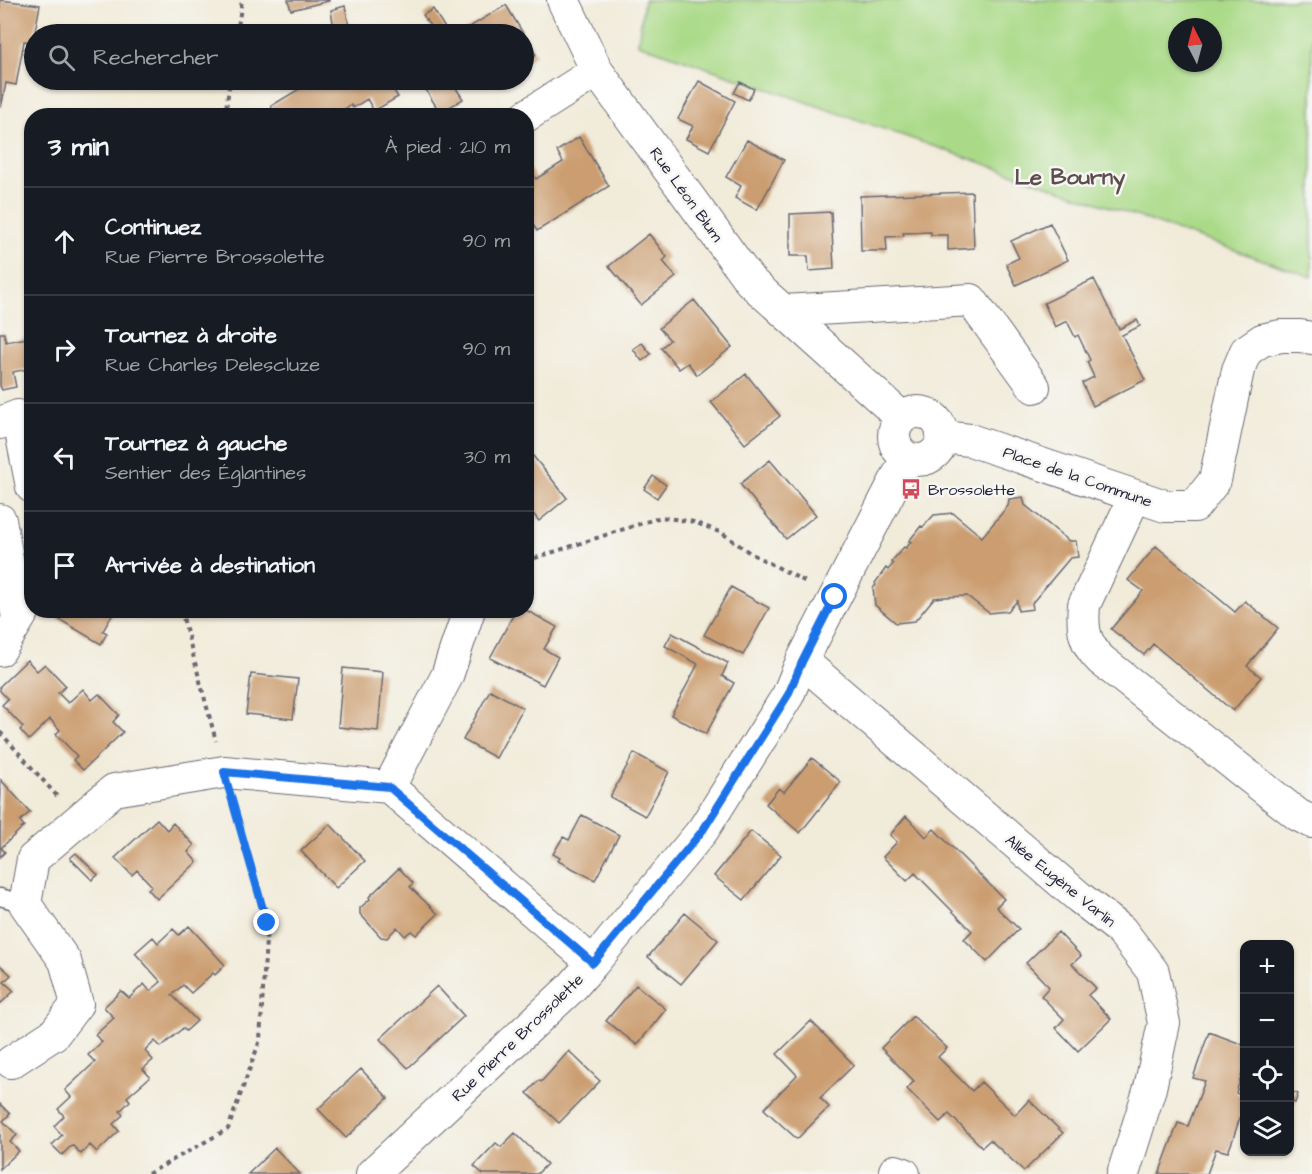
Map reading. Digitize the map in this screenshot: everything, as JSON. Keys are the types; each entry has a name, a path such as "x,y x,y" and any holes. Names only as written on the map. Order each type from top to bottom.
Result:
{"street":[{"name":"Rue Léon Blum","path":"563,0 597,71 750,281 902,418"},
{"path":"534,111 597,71"},
{"path":"783,311 971,300 1034,387"},
{"name":"Place de la Commune","path":"943,437 970,440 1165,506 1195,506 1215,480 1238,370 1246,351 1262,340 1281,336 1312,338"},
{"path":"925,412 938,422 943,437 941,445 931,458 923,460 907,459 896,447 893,439 897,424 902,418 909,414 925,412"},
{"path":"0,423 18,416 24,446"},
{"name":"Rue Pierre Brossolette","path":"372,1174 572,987 703,830 788,695 802,662 907,459"},
{"path":"1135,496 1084,605 1083,622 1089,648 1101,660 1288,808 1312,822"},
{"path":"0,520 24,604"},
{"path":"0,650 24,610"},
{"path":"389,787 447,676 466,618"},
{"name":"Allée Eugène Varlin","path":"802,662 1080,898 1121,930 1153,972 1164,1023 1150,1088 1123,1174"},
{"path":"11,1062 54,1034 77,1004 65,961 12,900 33,859 114,790 224,772 389,787 593,963"}],"path":[{"path":"238,24 242,0"},
{"path":"226,108 229,90"},
{"path":"534,558 661,517 694,522 722,533 750,553 809,584"},
{"path":"148,1174 228,1129 261,1040 267,923 183,618"},
{"path":"0,732 78,820"}],"green space":[{"path":"644,0 1312,0 1312,277 638,44"}],"building":[{"path":"0,0 40,5 36,24 24,24 24,41 16,85 6,83 1,108"},
{"path":"288,0 329,0 329,1 291,10"},
{"path":"506,5 517,24 475,24"},
{"path":"345,6 349,24 333,24 331,10"},
{"path":"433,9 442,24 429,24 423,15"},
{"path":"699,81 735,101 709,151 686,139 693,126 678,119"},
{"path":"740,82 754,89 748,100 734,93"},
{"path":"297,90 393,90 398,97 379,108 372,108 367,99 353,108 351,105 346,108 272,108 271,106"},
{"path":"426,90 457,90 463,99 448,108 437,108"},
{"path":"579,137 609,186 537,231 534,226 534,176 536,179 563,162 557,151"},
{"path":"747,140 784,160 757,210 735,198 741,186 726,177"},
{"path":"972,192 974,248 948,250 948,235 931,235 931,232 903,233 904,236 886,237 887,251 861,251 860,196"},
{"path":"831,212 834,269 809,271 808,256 790,256 790,214"},
{"path":"1050,223 1068,260 1016,285 1006,264 1019,258 1011,241"},
{"path":"649,234 667,257 663,261 676,277 641,305 609,266"},
{"path":"1094,279 1119,329 1137,320 1140,326 1122,335 1145,380 1093,406 1082,383 1094,377 1087,362 1090,360 1078,335 1075,337 1067,321 1055,327 1044,303"},
{"path":"694,300 732,347 697,375 688,363 679,369 661,348 670,340 659,328"},
{"path":"0,333 4,333 6,342 24,339 24,370 13,372 16,387 2,390 0,386"},
{"path":"642,343 651,354 642,361 633,349"},
{"path":"746,374 780,416 745,444 711,402"},
{"path":"534,457 567,498 539,521 534,515"},
{"path":"770,460 816,515 786,539 740,484"},
{"path":"653,476 666,485 657,498 644,489"},
{"path":"1023,497 1025,505 1069,541 1076,541 1078,557 1070,558 1032,603 1033,609 1018,611 1017,601 1008,611 989,613 967,596 934,598 915,621 896,623 875,605 873,588 875,583 886,568 888,570 893,564 891,562 904,547 906,548 911,542 909,541 921,526 923,527 934,515 953,513 982,537 1008,506 1009,499"},
{"path":"1156,546 1235,612 1245,601 1278,628 1247,666 1261,677 1233,711 1153,644 1144,655 1111,629 1143,591 1128,580"},
{"path":"731,587 769,608 743,655 704,635"},
{"path":"534,614 557,627 544,649 558,657 543,685 490,658 512,618 534,618"},
{"path":"57,618 110,618 103,631 107,633 101,644"},
{"path":"672,633 728,663 722,676 734,683 706,734 671,715 698,664 665,646"},
{"path":"27,660 37,671 45,664 66,686 58,693 68,703 83,689 92,700 99,694 119,715 113,722 123,732 83,770 73,760 77,756 56,734 60,730 50,719 29,740 20,730 23,727 2,705 8,699 0,691 0,686"},
{"path":"343,668 383,672 378,731 338,727"},
{"path":"251,674 298,679 293,719 246,714"},
{"path":"490,690 523,708 496,758 463,740"},
{"path":"634,753 669,772 645,816 610,797"},
{"path":"812,758 841,782 800,833 766,804 779,788 784,792"},
{"path":"1,780 30,812 20,821 24,826 1,848 5,852 0,857"},
{"path":"582,815 619,835 595,880 558,861 560,858 553,854 563,837 569,840"},
{"path":"906,816 926,837 934,829 1004,899 996,907 1019,929 987,962 964,939 972,931 915,873 907,881 883,857 897,842 890,835"},
{"path":"157,819 167,830 173,823 194,845 188,852 197,862 157,899 148,889 152,886 137,870 132,875 115,858"},
{"path":"330,824 365,861 336,888 301,851"},
{"path":"751,831 781,855 744,900 714,876"},
{"path":"76,853 98,875 92,880 70,858"},
{"path":"399,868 413,883 410,887 438,914 416,935 411,931 405,936 397,927 387,938 381,937 360,914 360,908"},
{"path":"685,913 718,940 681,984 648,957"},
{"path":"189,926 225,965 191,993 183,985 172,995 197,1021 186,1031 183,1028 161,1047 155,1041 145,1051 153,1060 143,1069 150,1077 127,1097 130,1101 120,1111 123,1115 113,1124 119,1131 97,1152 90,1145 81,1154 72,1145 62,1155 52,1145 62,1135 54,1126 64,1116 58,1109 71,1097 65,1090 95,1062 88,1055 102,1042 95,1035 114,1018 104,1007 121,991 129,998 144,984 150,991 161,982 135,953 153,937 158,943 173,929 179,935"},
{"path":"1058,932 1081,956 1072,964 1096,988 1088,995 1111,1019 1078,1051 1056,1028 1064,1019 1041,996 1049,987 1026,963"},
{"path":"0,965 11,975 4,982 14,991 0,1004"},
{"path":"636,985 666,1009 637,1045 606,1021"},
{"path":"437,986 464,1016 408,1068 380,1039"},
{"path":"913,1016 947,1048 938,1057 972,1091 981,1082 1015,1115 1029,1100 1063,1133 1024,1171 990,1140 982,1147 949,1114 940,1122 907,1089 914,1081 881,1048"},
{"path":"811,1021 854,1065 820,1098 829,1107 797,1139 764,1109 797,1075 777,1054"},
{"path":"1209,1032 1240,1044 1240,1080 1236,1093 1240,1094 1240,1117 1228,1152 1216,1149 1207,1174 1159,1174 1178,1123 1188,1126 1205,1081 1193,1078"},
{"path":"569,1051 600,1081 559,1123 527,1093 539,1080 541,1082"},
{"path":"361,1069 388,1098 346,1138 318,1109"},
{"path":"1294,1092 1298,1094 1294,1103"},
{"path":"0,1104 10,1114 3,1121 17,1135 10,1142 19,1151 0,1169"},
{"path":"515,1133 547,1164 537,1174 483,1174 474,1166 496,1143 501,1147"},
{"path":"275,1148 300,1174 248,1174"}],"place":[{"name":"Brossolette","path":"911,489"}],"district":[{"name":"Le Bourny","path":"1070,176"}],"route":[{"path":"267,923 224,772 389,787 582,956 593,963 703,830 788,695 835,597"}]}
